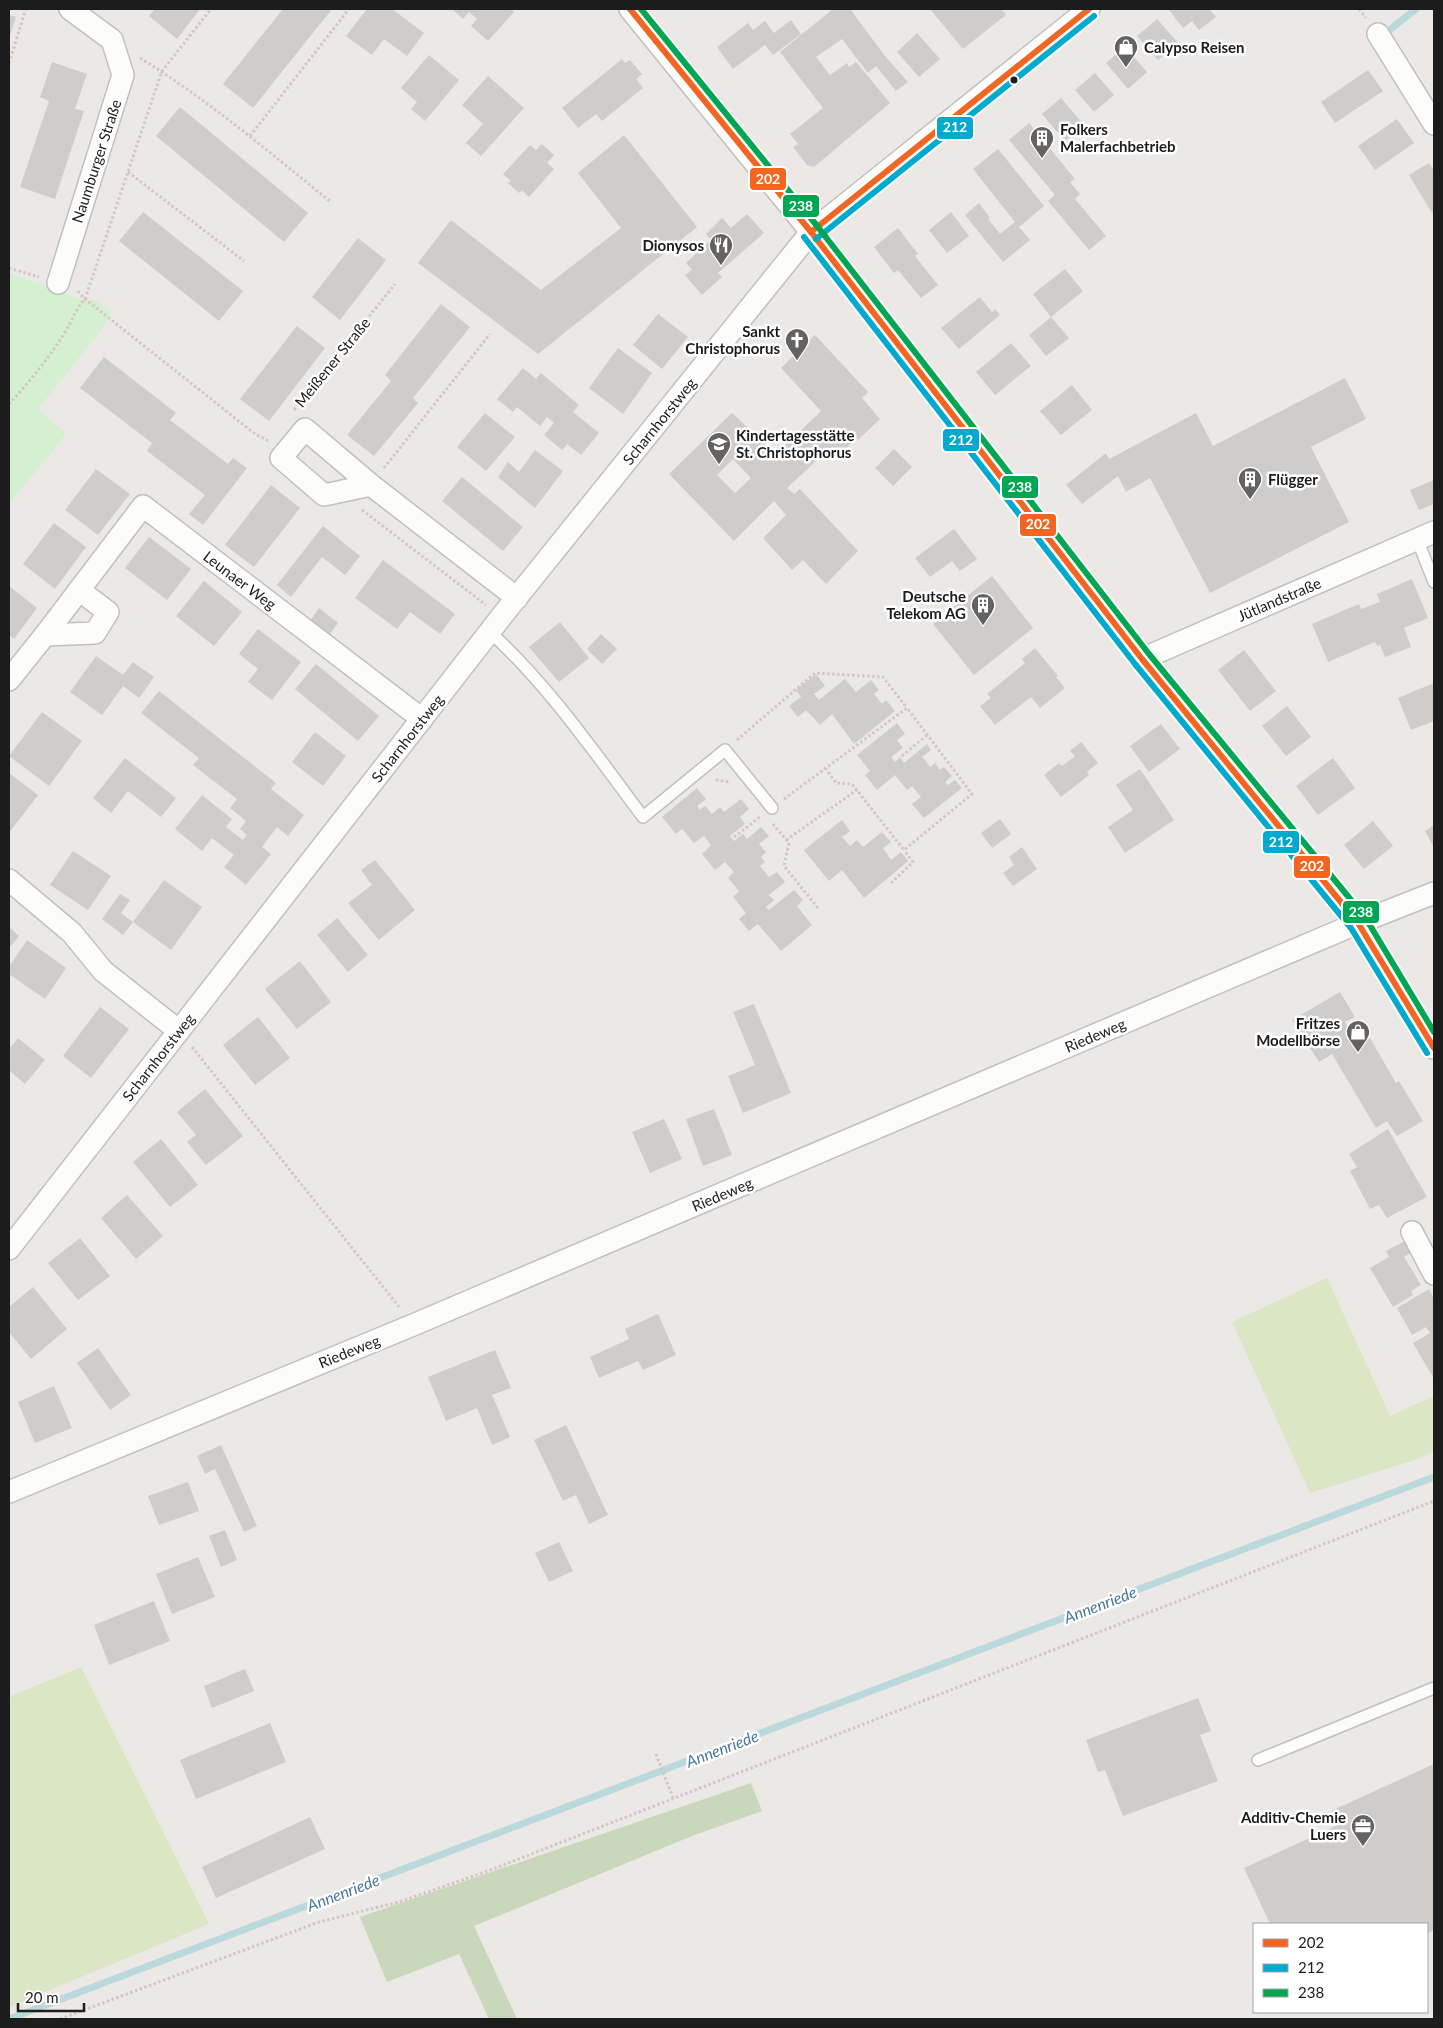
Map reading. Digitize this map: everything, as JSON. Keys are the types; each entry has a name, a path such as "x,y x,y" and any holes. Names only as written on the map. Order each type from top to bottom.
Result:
{"street":[{"path":"70,9 112,40"},
{"path":"630,9 811,232 1142,659 1358,923 1434,1048"},
{"name":"Scharnhorstweg","path":"9,1248 496,624 811,232 1089,9"},
{"path":"1378,34 1434,124"},
{"name":"Naumburger Straße","path":"58,283 124,76 112,40"},
{"name":"Meißener Straße","path":"275,450 305,430 517,598"},
{"path":"275,450 324,495 371,484"},
{"name":"Leunaer Weg","path":"9,680 143,506 422,719"},
{"name":"Jütlandstraße","path":"1142,659 1426,536"},
{"path":"45,635 95,633 108,612 79,590"},
{"path":"9,880 72,933 103,971 179,1031"},
{"name":"Riedeweg","path":"9,1492 413,1325 1358,923 1434,893"},
{"path":"1412,1232 1434,1274"}],"lane":[{"name":"Jütlandstraße","path":"1426,536 1434,582"},
{"path":"496,624 516,656 562,710 643,817 725,750 755,785 768,810"},
{"path":"1258,1760 1434,1688"}],"path":[{"path":"9,63 26,9"},
{"path":"9,404 29,382 61,338 75,310 85,299 162,71 211,9"},
{"path":"250,136 349,9"},
{"path":"112,40 162,71 250,136 330,202"},
{"path":"128,172 244,261"},
{"path":"9,268 76,289 85,299 275,450"},
{"name":"Meißener Straße","path":"293,411 395,284"},
{"path":"371,484 490,334"},
{"path":"275,434 275,450"},
{"path":"355,510 361,510 496,624"},
{"path":"725,750 815,673 883,677 972,794 904,850"},
{"path":"734,837 907,708"},
{"path":"902,756 927,735"},
{"path":"826,770 836,783 852,784 913,862 891,883"},
{"path":"692,777 755,785"},
{"path":"786,840 857,790"},
{"path":"768,810 789,843 784,866 818,908"},
{"path":"179,1031 413,1325"},
{"path":"60,2019 319,1922 399,1902 488,1871 1434,1501"},
{"path":"656,1754 673,1798"}],"green space":[{"path":"9,273 89,302 92,298 111,311 104,326 38,409 66,434 9,504"},
{"path":"1327,1278 1390,1416 1434,1396 1434,1451 1418,1459 1310,1493 1232,1322"},
{"path":"81,1667 209,1924 9,2007 9,1697"},
{"path":"751,1783 762,1811 692,1836 474,1926 517,2019 489,2019 459,1954 387,1982 360,1917"}],"building":[{"path":"155,9 200,9 177,39 149,16"},
{"path":"283,9 332,9 253,108 223,84"},
{"path":"367,9 392,9 424,33 407,56 384,39 372,55 346,36"},
{"path":"452,9 510,9 514,12 488,41 471,26 477,19 469,12 463,19"},
{"path":"833,9 850,9 885,56 908,82 896,91 876,66 868,73 842,39 816,57 830,75 847,63 849,67 856,62 890,103 814,167 807,165 793,147 798,144 790,134 823,108 780,52"},
{"path":"930,9 1001,9 1006,15 963,49"},
{"path":"1209,9 1216,17 1199,30 1192,21 1183,28 1169,10"},
{"path":"9,15 16,17 9,39"},
{"path":"1157,19 1178,43 1158,60 1137,36"},
{"path":"791,20 801,34 773,55 765,45 733,69 717,47 748,23 753,30 765,21 774,33"},
{"path":"917,33 940,59 919,77 897,52"},
{"name":"Calypso Reisen","path":"1125,47 1147,72 1128,89 1106,63"},
{"path":"429,55 459,80 425,121 411,109 417,102 401,88"},
{"path":"622,59 625,63 630,60 642,74 636,79 643,88 602,121 596,114 578,128 562,108"},
{"path":"52,62 87,74 75,109 84,111 55,199 20,187 49,101 40,97"},
{"path":"1368,70 1383,91 1335,123 1321,102"},
{"path":"1095,73 1114,95 1094,112 1075,90"},
{"path":"488,76 524,108 481,156 466,143 483,124 462,105"},
{"path":"1061,98 1084,125 1065,141 1042,114"},
{"path":"180,107 308,213 284,242 156,136"},
{"path":"1397,119 1414,143 1375,170 1358,146"},
{"path":"1029,123 1075,179 1070,182 1080,194 1075,199 1106,236 1089,250 1048,201 1055,195 1009,140"},
{"path":"624,135 697,227 538,354 418,263 451,220 541,290 621,228 578,173"},
{"path":"542,144 554,155 547,163 554,169 529,197 522,190 519,193 508,183 511,181 503,174 530,145 536,150"},
{"path":"998,149 1044,206 1019,227 1030,240 1003,262 965,215 979,203 990,218 988,219 1000,234 1015,222 973,169"},
{"path":"1429,163 1434,171 1434,212 1432,213 1409,175"},
{"path":"143,212 243,291 219,321 119,241"},
{"path":"951,212 969,236 947,253 929,230"},
{"path":"747,214 764,233 718,273 722,277 702,295 685,275 692,270 686,263 711,240 706,234 722,218 731,228"},
{"path":"898,228 918,254 915,256 938,285 921,298 898,270 894,273 874,247"},
{"path":"358,238 386,260 340,320 312,297"},
{"path":"1065,269 1083,291 1051,317 1033,294"},
{"path":"980,297 992,312 995,309 1000,315 959,349 941,328"},
{"path":"441,304 470,327 413,398 418,403 374,456 347,435 391,381 385,375"},
{"path":"658,314 688,337 662,369 633,345"},
{"path":"1051,317 1069,338 1046,356 1029,335"},
{"path":"297,326 325,348 269,421 240,399"},
{"path":"815,335 868,392 862,398 880,419 858,440 856,438 837,459 829,449 787,488 794,494 800,489 858,551 826,584 803,560 792,570 763,538 786,515 774,501 734,541 669,474 732,413 776,454 821,411 781,368","holes":["733,459 751,478 735,493 717,475"]},
{"path":"1011,343 1031,366 995,395 976,372"},
{"path":"618,348 652,373 623,414 589,388"},
{"path":"104,357 176,413 170,420 228,464 233,458 247,468 203,525 189,514 205,495 147,451 152,443 80,388"},
{"path":"523,368 536,379 541,373 579,405 573,412 599,433 581,455 567,444 562,450 544,435 554,423 547,417 540,426 517,407 513,412 497,399"},
{"name":"Flügger","path":"1345,378 1366,419 1311,447 1349,522 1210,593 1150,478 1126,492 1118,476 1082,504 1066,485 1106,453 1109,459 1196,413 1213,446"},
{"path":"1072,385 1092,410 1061,435 1040,411"},
{"path":"485,413 515,437 486,471 457,447"},
{"path":"894,449 912,467 893,486 875,468"},
{"path":"535,450 563,471 535,508 498,477 508,462 519,472"},
{"path":"96,469 130,494 98,535 65,510"},
{"path":"462,477 523,527 503,551 442,501"},
{"path":"1434,480 1434,504 1419,510 1410,490"},
{"path":"271,485 300,508 254,567 225,545"},
{"path":"54,523 86,547 55,589 23,564"},
{"path":"323,526 360,556 345,575 322,557 291,597 277,585"},
{"path":"954,529 977,559 960,571 952,561 930,577 915,558"},
{"path":"149,537 191,569 167,600 125,568"},
{"path":"383,560 455,614 440,634 410,612 397,629 355,598"},
{"name":"Deutsche Telekom AG","path":"992,576 1033,628 974,675 933,624"},
{"path":"1412,579 1428,618 1404,628 1411,647 1385,657 1380,645 1377,646 1375,642 1328,662 1312,624 1359,604 1361,609 1380,602 1377,594"},
{"path":"204,581 242,612 214,646 176,616"},
{"path":"9,586 37,608 14,639 9,635"},
{"path":"319,608 338,623 327,638 308,624"},
{"path":"560,622 589,658 559,682 529,647"},
{"path":"258,629 301,662 272,700 248,682 258,669 239,654"},
{"path":"601,634 617,649 602,664 587,649"},
{"path":"1035,648 1058,676 1056,677 1065,688 1040,708 1031,697 995,725 980,706 991,698 987,694 1025,663 1022,659"},
{"path":"1244,650 1276,691 1250,711 1218,670"},
{"path":"96,656 123,675 133,662 154,677 139,698 123,686 102,715 70,692"},
{"path":"316,664 379,716 358,741 295,689"},
{"path":"816,674 825,686 814,694 819,700 845,679 856,692 871,680 879,690 874,694 882,704 886,700 895,711 854,744 832,714 820,725 806,710 798,717 789,706 801,697 796,690"},
{"path":"1434,683 1434,721 1411,730 1398,698"},
{"path":"159,691 276,783 271,789 304,815 288,836 277,827 262,847 271,854 246,885 224,867 234,855 212,838 202,851 175,829 202,795 232,819 226,827 243,840 247,835 240,829 246,821 230,808 237,799 193,765 199,758 141,713"},
{"path":"1287,706 1311,737 1286,756 1262,726"},
{"path":"42,712 82,741 49,786 9,756"},
{"path":"897,723 905,734 897,740 903,748 891,757 895,762 900,757 904,763 927,744 931,750 922,757 930,767 935,763 940,770 944,767 952,776 945,782 948,785 955,780 962,788 924,818 912,804 921,797 912,786 907,790 895,775 877,790 865,775 870,771 857,755"},
{"path":"1161,724 1180,749 1149,772 1130,746"},
{"path":"315,732 346,756 323,786 292,762"},
{"path":"1081,742 1098,763 1087,772 1089,775 1061,797 1044,775 1059,763 1062,766 1075,756 1070,751"},
{"path":"125,758 176,798 161,817 128,791 111,813 93,798"},
{"path":"1333,758 1355,788 1318,815 1296,786"},
{"path":"1140,769 1174,820 1125,853 1108,827 1133,810 1116,785"},
{"path":"9,773 38,795 9,833"},
{"path":"697,788 706,799 697,806 700,810 705,806 712,814 720,807 724,812 741,799 749,809 740,817 745,824 730,836 734,841 743,834 747,839 761,827 769,836 759,844 766,852 761,857 765,862 760,866 769,877 777,872 785,882 769,895 774,900 766,907 769,910 794,890 803,900 797,906 812,925 781,951 758,924 749,931 739,919 746,913 733,897 739,891 728,878 734,872 725,862 715,870 702,854 711,845 704,836 694,843 682,829 676,834 662,817"},
{"path":"1000,819 1011,834 992,848 981,833"},
{"path":"842,820 850,831 842,837 850,846 857,840 863,847 882,832 891,842 883,848 891,860 901,852 908,861 864,898 842,870 829,881 804,850"},
{"path":"1373,821 1393,846 1364,869 1344,845"},
{"path":"1434,825 1434,848 1425,831"},
{"path":"1022,847 1037,869 1013,886 1003,873 1014,865 1009,857"},
{"path":"73,851 111,876 88,910 50,885"},
{"path":"375,860 415,910 379,940 348,903 372,885 361,870"},
{"path":"164,880 202,907 171,950 133,922"},
{"path":"120,894 130,900 121,913 133,922 123,935 102,919"},
{"path":"337,918 368,955 348,972 317,935"},
{"path":"9,927 19,936 9,948"},
{"path":"27,940 66,968 45,999 9,974 9,967"},
{"path":"300,961 331,1002 297,1029 265,989"},
{"path":"1340,992 1355,1017 1345,1022 1356,1040 1367,1033 1396,1083 1399,1081 1423,1121 1397,1136 1387,1121 1376,1128 1332,1054 1319,1062 1292,1020"},
{"path":"754,1004 791,1093 743,1113 728,1076 755,1065 733,1012"},
{"path":"100,1007 129,1029 91,1078 63,1056"},
{"path":"258,1017 290,1058 255,1085 223,1045"},
{"path":"18,1038 45,1060 25,1084 9,1070 9,1049"},
{"path":"205,1089 243,1136 206,1165 187,1142 196,1135 177,1112"},
{"path":"714,1109 732,1155 703,1166 686,1119"},
{"path":"664,1119 682,1159 650,1173 632,1132"},
{"path":"1388,1129 1427,1197 1387,1218 1379,1205 1370,1209 1350,1171 1357,1167 1349,1154"},
{"path":"161,1139 198,1185 170,1207 133,1162"},
{"path":"127,1195 163,1236 136,1259 101,1218"},
{"path":"80,1238 110,1276 78,1300 48,1263"},
{"path":"1405,1241 1412,1252 1404,1257 1421,1285 1411,1291 1413,1295 1393,1307 1370,1268 1389,1257 1386,1251"},
{"path":"33,1287 67,1329 31,1359 9,1332 9,1307"},
{"path":"1429,1289 1434,1299 1434,1379 1413,1343 1430,1333 1426,1327 1412,1335 1397,1308"},
{"path":"658,1314 676,1355 643,1370 638,1361 599,1378 590,1357 629,1339 625,1329"},
{"path":"98,1348 131,1395 110,1410 77,1363"},
{"path":"495,1350 511,1388 492,1395 510,1437 492,1445 477,1408 446,1421 428,1377"},
{"path":"54,1386 72,1428 35,1443 18,1402"},
{"path":"566,1425 608,1515 589,1524 576,1495 563,1501 534,1440"},
{"path":"221,1445 257,1526 244,1532 215,1469 205,1474 197,1456"},
{"path":"188,1482 199,1511 159,1525 148,1496"},
{"path":"225,1530 237,1560 221,1567 209,1536"},
{"path":"559,1542 573,1571 549,1582 535,1553"},
{"path":"198,1557 215,1597 172,1614 156,1574"},
{"path":"154,1601 170,1641 109,1665 94,1625"},
{"path":"245,1669 254,1691 212,1708 204,1686"},
{"path":"1198,1698 1211,1731 1200,1735 1218,1781 1123,1816 1105,1770 1098,1772 1086,1740"},
{"path":"270,1723 286,1762 196,1799 180,1760"},
{"name":"Additiv-Chemie Luers","path":"1434,1764 1434,1930 1428,1933 1428,1923 1270,1923 1244,1868 1338,1825 1331,1811"},
{"path":"310,1817 325,1849 216,1898 202,1867"}],"waterway":[{"path":"1388,31 1416,9"},
{"name":"Annenriede","path":"9,2019 1434,1477"}],"transit line":[{"name":"202","path":"630,9 811,232 1142,659 1358,923 1434,1048"},
{"name":"238","path":"641,9 818,227 1149,654 1365,917 1434,1032"},
{"name":"202","path":"811,232 1089,9"},
{"name":"212","path":"816,239 1094,16"},
{"name":"212","path":"804,237 1135,664 1351,928 1427,1053"}],"place":[{"name":"Calypso Reisen","path":"1126,68"},
{"name":"Folkers Malerfachbetrieb","path":"1042,159"},
{"name":"Dionysos","path":"721,266"},
{"name":"Sankt Christophorus","path":"797,361"},
{"name":"Kindertagesstätte St. Christophorus","path":"719,465"},
{"name":"Flügger","path":"1250,500"},
{"name":"Deutsche Telekom AG","path":"983,626"},
{"name":"Fritzes Modellbörse","path":"1358,1053"},
{"name":"Additiv-Chemie Luers","path":"1363,1847"}]}
